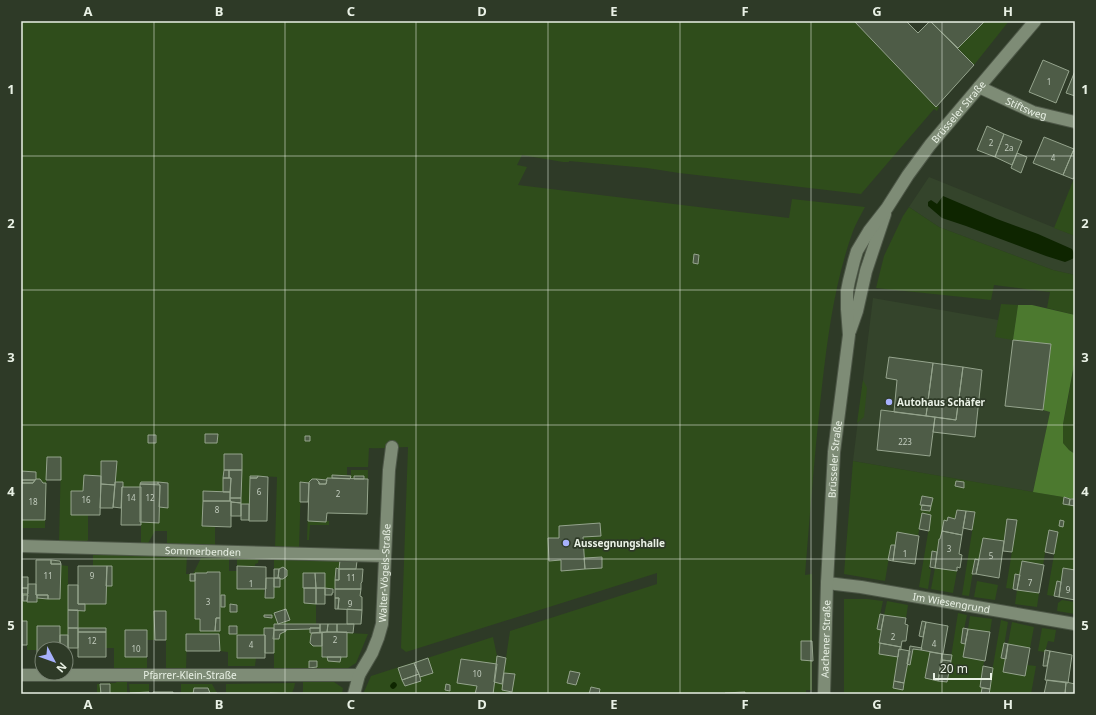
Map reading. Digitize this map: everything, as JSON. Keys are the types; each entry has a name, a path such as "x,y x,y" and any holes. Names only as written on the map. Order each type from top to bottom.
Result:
{"street":[{"name":"Brüsseler Straße","path":"827,584 834,452 849,335 847,309 848,291 849,281 857,251 868,231 887,208 908,175 930,145 1035,21"},
{"name":"Stiftsweg","path":"979,87 1033,112 1075,122"},
{"name":"Walter-Vögels-Straße","path":"354,694 360,675 378,638 382,624 389,470 392,446"},
{"name":"Sommerbenden","path":"21,546 385,556"},
{"name":"Im Wiesengrund","path":"827,584 861,587 1075,624"},
{"name":"Aachener Straße","path":"824,694 827,584"},
{"name":"Pfarrer-Klein-Straße","path":"21,674 360,675"}],"shaded area":[{"path":"21,21 854,21 936,107 939,107 937,111 934,109 861,194 647,168 569,161 563,162 522,155 517,165 527,167 518,185 789,218 792,199 865,207 853,231 841,269 830,327 822,386 805,575 812,574 812,690 806,690 806,694 745,694 745,692 684,694 363,694 371,676 493,637 497,656 494,682 502,684 510,631 657,584 657,573 406,652 401,648 408,447 369,448 368,467 347,467 347,475 351,475 351,470 368,470 367,514 327,513 326,521 329,521 329,525 310,525 309,540 307,540 309,483 301,482 299,549 275,549 277,477 258,476 249,504 241,504 242,470 231,478 230,501 202,526 215,526 215,547 167,546 167,531 155,531 147,545 141,545 141,522 159,523 159,507 168,507 168,483 141,482 140,487 123,487 123,482 115,482 116,461 101,461 100,515 88,515 88,540 86,542 59,543 61,457 47,457 45,528 21,528"},
{"path":"985,21 1009,21 974,65 958,48"},
{"path":"1075,176 1075,236 1054,228"},
{"path":"929,177 1075,236 1075,275 1053,270 939,227 909,207"},
{"path":"943,196 1072,249 1074,258 1065,262 942,218 928,206 928,202 931,200 937,204"},
{"path":"909,207 939,227 1053,270 1075,275 1075,315 1047,308 1050,292 994,285 991,300 876,288 884,256 903,216"},
{"path":"873,298 1060,331 1065,335 1033,492 853,461"},
{"path":"1001,304 1018,305 1013,340 995,337"},
{"path":"1075,358 1075,454 1063,443 1063,424"},
{"path":"863,380 867,388 864,417 857,423"},
{"path":"853,461 1075,499 1075,600 1047,595 1058,532 1049,530 1043,565 1022,562 1020,575 1015,574 1013,589 1006,588 1017,521 1008,519 1004,541 983,538 979,560 975,559 969,596 962,595 975,513 957,510 955,519 948,518 947,521 944,521 937,552 932,552 928,589 919,587 931,515 922,514 918,536 897,532 895,545 891,545 885,581 844,574"},
{"path":"93,553 187,555 186,574 193,574 202,556 229,556 229,571 237,571 237,589 264,589 265,598 274,598 274,557 340,559 339,580 335,589 316,588 316,624 347,633 368,634 356,663 345,670 274,671 274,628 264,628 265,658 256,658 255,666 228,666 228,652 220,651 219,634 187,634 186,670 166,670 166,611 154,612 155,640 147,640 147,670 114,670 114,648 106,648 106,657 78,657 78,629 68,635 60,635 60,641 34,641 34,650 27,650 27,621 21,621 21,588 28,588 28,602 37,602 37,595 60,565 68,566 68,585 78,604 78,566 93,566"},
{"path":"237,557 259,557 258,563 255,564 255,566 237,566"},
{"path":"935,568 957,571 953,593 931,589"},
{"path":"977,581 998,585 995,600 974,597"},
{"path":"1017,590 1039,593 1037,607 1015,604"},
{"path":"844,599 883,601 877,629 881,630 879,643 901,647 901,650 899,650 894,681 904,683 907,664 910,664 913,649 930,652 925,678 947,682 958,613 967,615 961,643 965,644 963,657 984,661 980,687 989,689 1001,620 1008,622 1002,658 1006,659 1003,672 1025,676 1027,665 1036,666 1031,694 844,694"},
{"path":"1062,600 1075,602 1075,614 1057,611 1058,603"},
{"path":"887,601 908,605 906,618 884,615"},
{"path":"970,616 992,619 990,632 968,629"},
{"path":"1012,622 1034,627 1030,648 1008,644"},
{"path":"1042,628 1056,630 1054,642 1048,641 1045,652 1038,651"},
{"path":"117,679 127,679 127,694 80,694 97,693 97,684 116,683"},
{"path":"303,682 334,682 343,688 342,694 303,694"},
{"path":"295,683 292,693 303,694 226,694 226,684"},
{"path":"129,684 149,684 149,692 130,693"},
{"path":"181,684 212,684 217,693 181,694"}],"green space":[{"path":"1018,305 1032,305 1075,315 1075,359 1063,424 1063,443 1075,454 1075,499 1033,492 1050,412 1043,410 1051,345 1013,340"}],"building":[{"path":"854,21 906,21 918,33 930,21 974,65 936,107"},
{"path":"930,21 985,21 958,48"},
{"path":"1043,60 1069,71 1056,103 1029,92"},
{"path":"1075,71 1075,96 1066,93"},
{"path":"987,126 1004,134 995,157 977,150"},
{"path":"1004,134 1022,141 1012,165 995,157"},
{"path":"1044,137 1074,149 1063,175 1033,163"},
{"path":"1073,151 1075,152 1075,176 1073,179 1063,175"},
{"path":"1017,153 1027,157 1021,173 1011,168"},
{"path":"694,254 699,255 698,264 693,263"},
{"path":"1013,340 1051,344 1043,410 1005,406"},
{"path":"889,357 933,363 926,416 894,412 897,380 886,378"},
{"path":"933,363 963,367 956,420 926,416"},
{"path":"963,367 982,370 975,437 933,432 935,417 956,420"},
{"path":"881,410 935,417 930,456 877,450"},
{"path":"205,434 218,434 217,443 205,443"},
{"path":"148,435 156,435 156,443 148,443"},
{"path":"305,436 310,436 310,441 305,441"},
{"path":"224,454 242,454 242,470 224,470"},
{"path":"47,457 61,457 61,480 46,480"},
{"path":"101,461 117,461 115,485 101,484"},
{"path":"224,470 229,470 229,478 223,478"},
{"path":"229,470 242,470 241,498 230,498 231,478 229,478"},
{"path":"21,471 36,472 36,479 21,480"},
{"path":"84,475 101,476 100,515 71,515 71,491 83,491"},
{"path":"332,475 351,476 350,479 332,478"},
{"path":"250,476 258,476 257,478 250,478"},
{"path":"258,476 268,477 267,521 249,521 250,478 257,478"},
{"path":"354,476 364,476 364,479 354,479"},
{"path":"223,478 231,478 230,492 223,492"},
{"path":"327,478 368,479 367,514 327,513 326,522 308,521 309,482 312,479 316,479 319,484 326,484"},
{"path":"36,479 40,479 43,483 46,483 45,520 21,520 21,483 33,483"},
{"path":"316,479 327,480 326,484 319,484"},
{"path":"21,480 35,480 33,483 21,483"},
{"path":"956,481 964,482 964,488 955,486"},
{"path":"115,482 123,482 121,508 113,507"},
{"path":"141,482 158,482 158,484 140,484"},
{"path":"158,482 168,483 168,508 159,507 160,485"},
{"path":"300,482 309,483 308,502 300,502"},
{"path":"101,484 115,485 113,508 100,508"},
{"path":"140,484 160,485 159,523 140,522"},
{"path":"122,487 141,487 141,525 121,525"},
{"path":"203,491 230,492 230,501 203,501"},
{"path":"922,496 933,498 931,506 920,505"},
{"path":"1064,497 1070,499 1069,505 1063,504"},
{"path":"230,498 241,498 241,503 231,502"},
{"path":"1070,499 1075,499 1075,506 1069,505"},
{"path":"203,501 231,501 231,527 202,526"},
{"path":"231,502 241,503 241,516 231,516"},
{"path":"241,504 249,504 249,520 241,520"},
{"path":"922,505 931,506 930,511 921,510"},
{"path":"957,510 966,511 962,535 942,531 944,520 947,521 948,517 955,519"},
{"path":"966,511 975,512 972,530 963,528"},
{"path":"922,513 931,515 929,531 919,529"},
{"path":"1007,519 1017,520 1012,552 1003,551"},
{"path":"1060,520 1064,521 1063,527 1059,526"},
{"name":"Aussegnungshalle","path":"600,523 601,536 583,537 585,569 561,571 561,560 549,561 548,538 559,538 559,526"},
{"path":"1049,530 1058,532 1054,554 1045,552"},
{"path":"942,531 962,535 959,554 962,555 960,568 957,567 957,571 935,568 939,539"},
{"path":"897,532 919,536 915,564 893,561"},
{"path":"983,538 1004,541 999,578 976,574"},
{"path":"891,545 895,545 893,561 888,560"},
{"path":"932,551 937,552 935,568 930,567"},
{"path":"602,557 602,568 585,569 584,558"},
{"path":"975,559 979,560 976,574 972,574"},
{"path":"36,560 51,560 51,564 61,564 60,599 48,599 48,595 36,595"},
{"path":"51,560 60,561 61,564 51,564"},
{"path":"340,560 357,561 356,569 339,569"},
{"path":"1022,561 1044,565 1039,593 1017,590"},
{"path":"78,566 107,566 106,604 78,604"},
{"path":"107,566 112,566 112,586 106,586"},
{"path":"237,566 266,567 266,589 237,589"},
{"path":"283,567 287,570 287,576 280,579 278,578 279,569"},
{"path":"336,568 339,569 339,580 335,580"},
{"path":"1063,568 1075,570 1075,600 1059,597"},
{"path":"274,569 279,569 278,578 274,578"},
{"path":"339,569 363,569 361,589 335,589 335,580 339,580"},
{"path":"220,572 220,618 216,618 215,631 200,631 200,619 195,619 195,573"},
{"path":"303,573 315,573 316,588 303,588"},
{"path":"315,573 325,573 325,588 316,588"},
{"path":"190,574 195,574 195,581 190,581"},
{"path":"1015,574 1020,575 1017,590 1013,589"},
{"path":"21,577 28,577 28,588 21,588"},
{"path":"266,578 274,578 274,598 265,598"},
{"path":"274,578 280,578 280,587 274,587"},
{"path":"1057,581 1061,582 1059,597 1054,596"},
{"path":"28,584 36,584 37,602 27,602"},
{"path":"68,585 78,585 78,604 85,604 85,611 68,610"},
{"path":"21,588 28,588 28,594 21,594"},
{"path":"304,588 316,588 316,604 304,603"},
{"path":"316,588 325,588 325,604 316,604"},
{"path":"325,588 333,589 332,595 325,595"},
{"path":"335,589 361,589 360,596 362,597 362,610 338,609 339,598 335,598"},
{"path":"23,595 28,595 27,601 23,601"},
{"path":"37,595 48,595 48,599 37,598"},
{"path":"221,595 225,595 225,607 221,607"},
{"path":"335,598 339,598 338,609 335,609"},
{"path":"230,604 237,605 237,612 230,612"},
{"path":"286,609 290,620 278,624 274,613"},
{"path":"347,609 362,610 361,624 347,624"},
{"path":"68,610 78,610 78,628 68,628"},
{"path":"154,611 166,611 166,640 155,640"},
{"path":"880,614 884,615 881,630 877,629"},
{"path":"264,615 272,615 272,618 264,617"},
{"path":"884,615 906,618 905,624 908,625 906,641 902,641 901,647 879,643"},
{"path":"216,618 220,618 220,631 215,631"},
{"path":"21,621 27,621 27,645 21,645"},
{"path":"922,621 926,622 923,637 919,636"},
{"path":"926,622 948,626 943,654 921,650"},
{"path":"274,624 320,624 320,628 274,630"},
{"path":"320,624 328,624 327,632 320,633"},
{"path":"328,624 337,624 337,632 327,632"},
{"path":"337,624 354,624 353,633 337,632"},
{"path":"37,626 60,626 60,641 37,641"},
{"path":"229,626 237,626 237,634 229,634"},
{"path":"68,628 78,628 78,648 74,648 74,641 68,641"},
{"path":"78,628 106,628 106,632 78,632"},
{"path":"264,628 274,628 274,653 265,653"},
{"path":"310,628 320,628 320,633 310,633"},
{"path":"963,628 968,629 965,644 961,643"},
{"path":"968,629 990,632 985,661 963,657"},
{"path":"125,630 147,630 147,657 125,657"},
{"path":"274,630 286,631 280,634 279,639 273,639"},
{"path":"78,632 106,632 106,657 78,657"},
{"path":"322,632 347,632 347,657 322,657"},
{"path":"322,632 322,646 313,646 310,643 312,633"},
{"path":"186,634 219,634 220,651 186,651"},
{"path":"60,635 68,635 68,641 60,641"},
{"path":"237,635 265,635 265,658 237,658"},
{"path":"801,641 812,641 813,661 801,660"},
{"path":"880,643 901,647 901,650 899,649 898,657 879,654"},
{"path":"1004,643 1008,644 1006,659 1001,658"},
{"path":"1008,644 1030,648 1025,676 1003,672"},
{"path":"910,646 922,648 921,650 913,649 910,665 907,664"},
{"path":"899,649 910,651 904,683 894,681"},
{"path":"1045,650 1050,651 1047,666 1043,666"},
{"path":"1050,651 1072,655 1068,683 1045,680"},
{"path":"930,652 942,654 938,681 925,678"},
{"path":"942,654 952,655 951,661 942,660"},
{"path":"497,656 506,658 502,684 494,682"},
{"path":"327,657 341,657 340,662 328,661"},
{"path":"428,658 433,673 420,677 414,663"},
{"path":"461,659 497,664 493,694 475,694 477,686 457,683"},
{"path":"942,660 951,661 947,682 938,681"},
{"path":"309,661 317,661 317,667 309,668"},
{"path":"414,663 419,674 402,680 398,668"},
{"path":"983,666 993,668 990,689 980,687"},
{"path":"570,671 580,673 576,685 567,683"},
{"path":"504,673 515,674 512,692 502,690"},
{"path":"419,674 421,681 405,686 402,680"},
{"path":"1047,680 1066,682 1065,694 1044,694"},
{"path":"894,681 904,683 903,690 893,688"},
{"path":"1066,682 1075,684 1074,694 1065,694"},
{"path":"100,684 110,684 110,694 101,694"},
{"path":"446,684 450,685 450,691 445,690"},
{"path":"591,687 600,689 599,694 589,694"},
{"path":"194,688 208,688 210,693 193,694"},
{"path":"982,688 990,689 989,694 981,694"},
{"path":"149,692 149,694 130,694 130,693"},
{"path":"153,692 173,692 173,694 153,694"},
{"path":"745,692 745,694 725,694 725,693"},
{"path":"217,693 217,694 190,694"},
{"path":"270,693 292,694 270,694"}],"place":[{"name":"Autohaus Schäfer","path":"889,402"},
{"name":"Aussegnungshalle","path":"566,543"}]}
